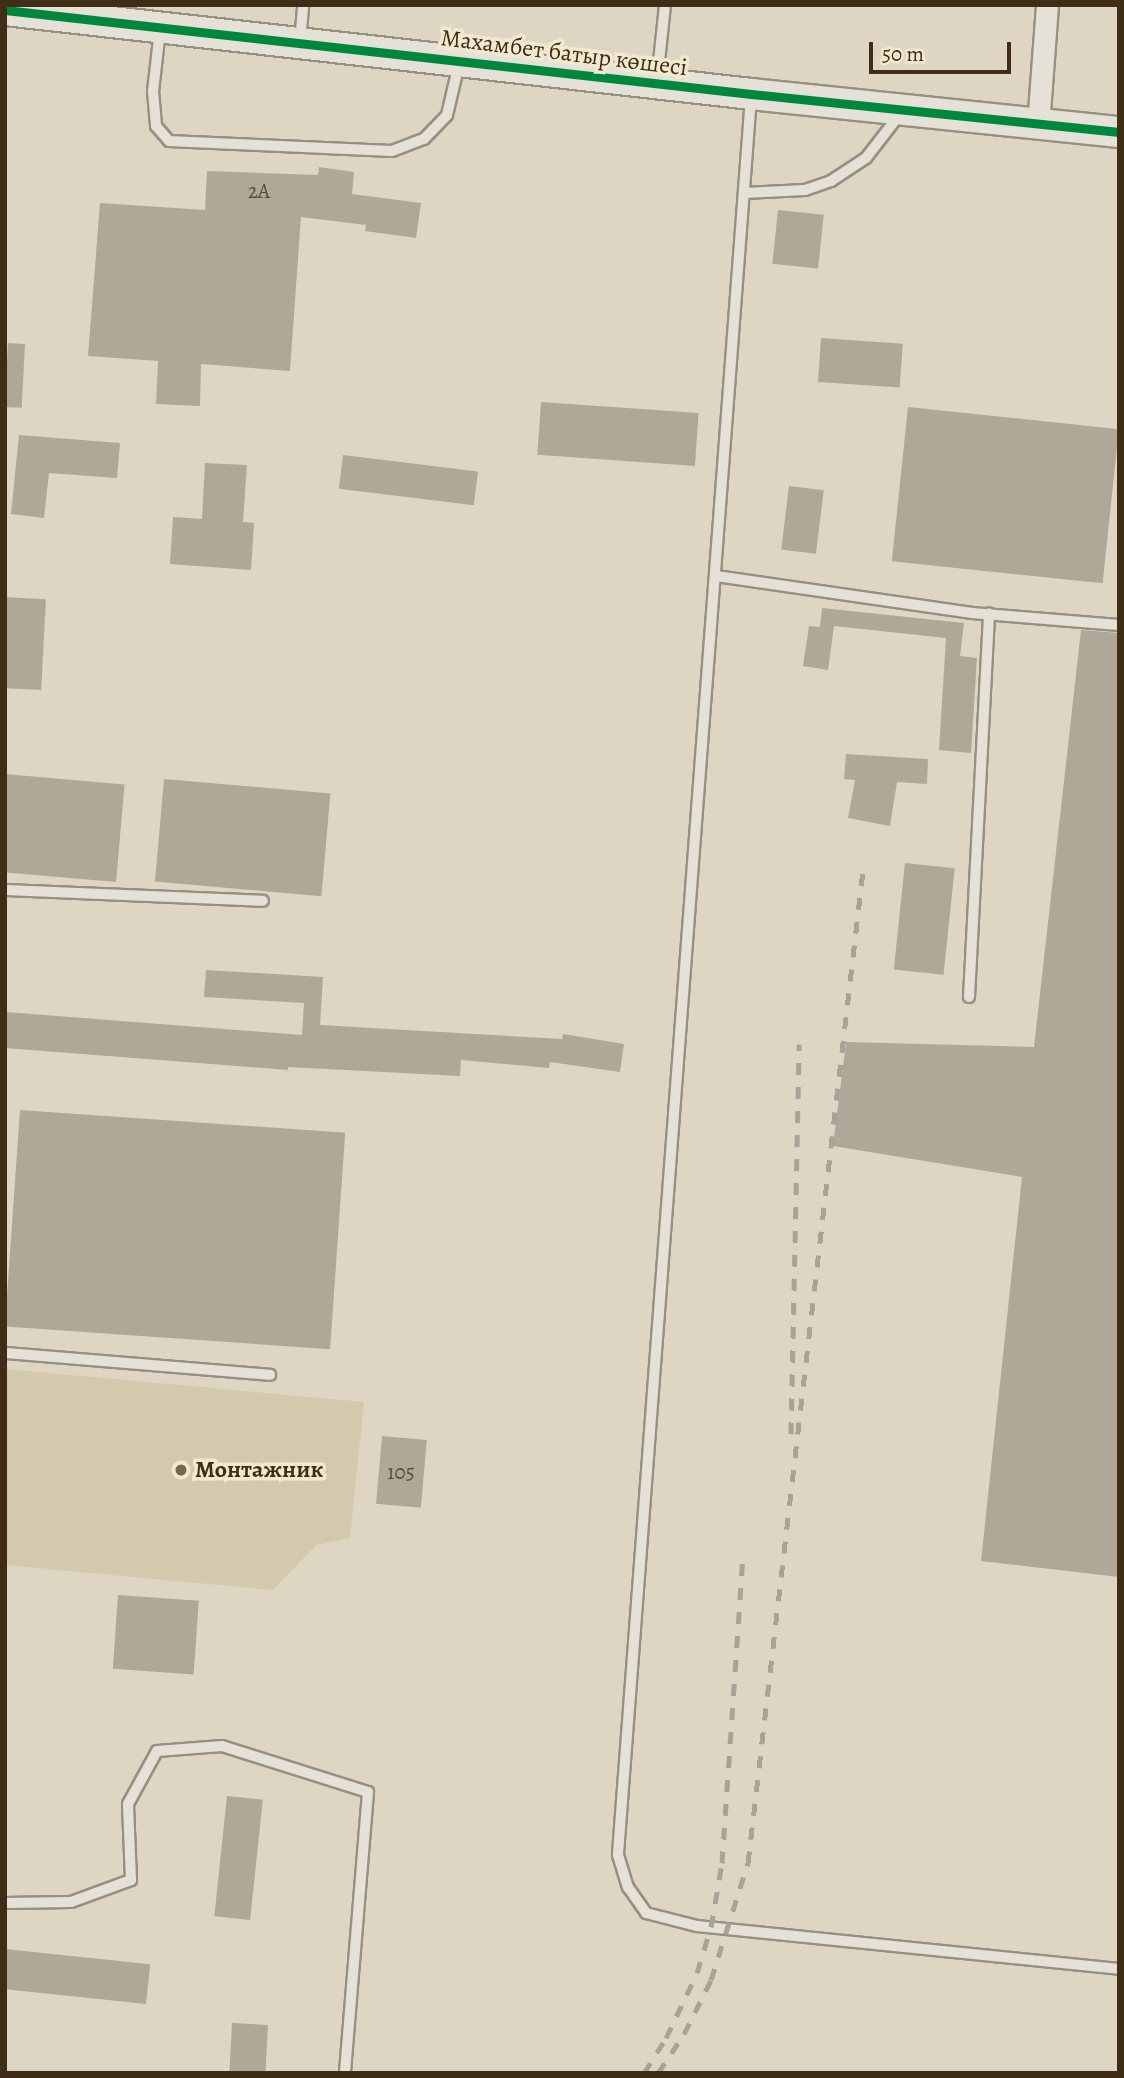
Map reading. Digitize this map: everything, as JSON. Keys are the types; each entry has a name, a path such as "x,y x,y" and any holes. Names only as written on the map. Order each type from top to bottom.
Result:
{"street":[{"path":"1038,125 1047,5"},
{"name":"Махамбет батыр көшесі","path":"5,10 656,84 1119,132"}],"lane":[{"path":"300,42 303,5"},
{"path":"656,84 665,5"},
{"path":"160,29 153,91 156,127 169,141 392,151 424,139 447,115 460,61"},
{"path":"751,94 618,1855 628,1887 646,1913 697,1926 1119,1969"},
{"path":"744,192 805,190 831,181 866,158 903,110"},
{"path":"716,576 989,614 1119,625"},
{"path":"969,998 989,614"},
{"path":"5,890 264,901"},
{"path":"5,1353 270,1375"},
{"path":"5,1903 71,1902 131,1880 128,1804 157,1751 222,1746 368,1792 345,2073"}],"shaded area":[{"name":"Монтажник","path":"5,1369 364,1402 350,1538 316,1545 273,1590 5,1565"}],"building":[{"path":"319,167 354,172 352,194 421,203 416,238 365,231 366,225 301,217 290,371 201,364 200,406 156,404 158,361 88,356 100,203 205,210 207,171 318,175"},
{"path":"778,210 824,215 818,269 772,264"},
{"path":"821,338 903,344 900,388 818,382"},
{"path":"8,343 25,344 22,408 5,407"},
{"path":"541,402 699,413 695,466 537,455"},
{"path":"908,407 1119,429 1103,583 892,561"},
{"path":"19,435 120,443 117,478 49,473 44,518 11,514"},
{"path":"343,455 478,472 474,505 339,489"},
{"path":"205,463 247,465 243,522 254,523 251,570 170,564 173,517 202,519"},
{"path":"789,486 824,490 816,554 781,550"},
{"path":"5,597 46,599 41,690 5,688"},
{"path":"822,608 964,623 960,656 977,658 971,753 939,750 946,638 834,626 828,670 803,666 809,626 820,627"},
{"path":"1081,630 1119,633 1119,1577 981,1561 1022,1177 833,1146 846,1042 1034,1047"},
{"path":"846,754 928,759 927,784 897,782 890,826 848,818 855,780 844,779"},
{"path":"5,774 125,784 116,882 5,872"},
{"path":"164,779 330,794 321,896 155,882"},
{"path":"905,863 955,868 944,975 894,969"},
{"path":"206,970 323,977 320,1025 562,1039 563,1034 624,1044 620,1072 550,1062 549,1068 461,1060 460,1076 288,1067 288,1070 5,1048 6,1012 302,1035 304,1003 204,997"},
{"path":"20,1110 345,1133 330,1349 5,1326"},
{"path":"382,1436 427,1440 421,1508 376,1504"},
{"path":"118,1595 199,1601 194,1674 113,1669"},
{"path":"227,1796 263,1800 250,1920 214,1916"},
{"path":"5,1949 150,1964 146,2004 5,1989"},
{"path":"232,2023 268,2025 265,2073 229,2073"}],"railway":[{"path":"658,2073 684,2034 711,1980 748,1863 863,871"},
{"path":"791,1434 799,1044"},
{"path":"644,2073 666,2038 697,1973 711,1927 722,1863 743,1555"}],"cycle path":[{"path":"5,10 751,94 1119,132"}],"place":[{"name":"Монтажник","path":"181,1470"}]}
